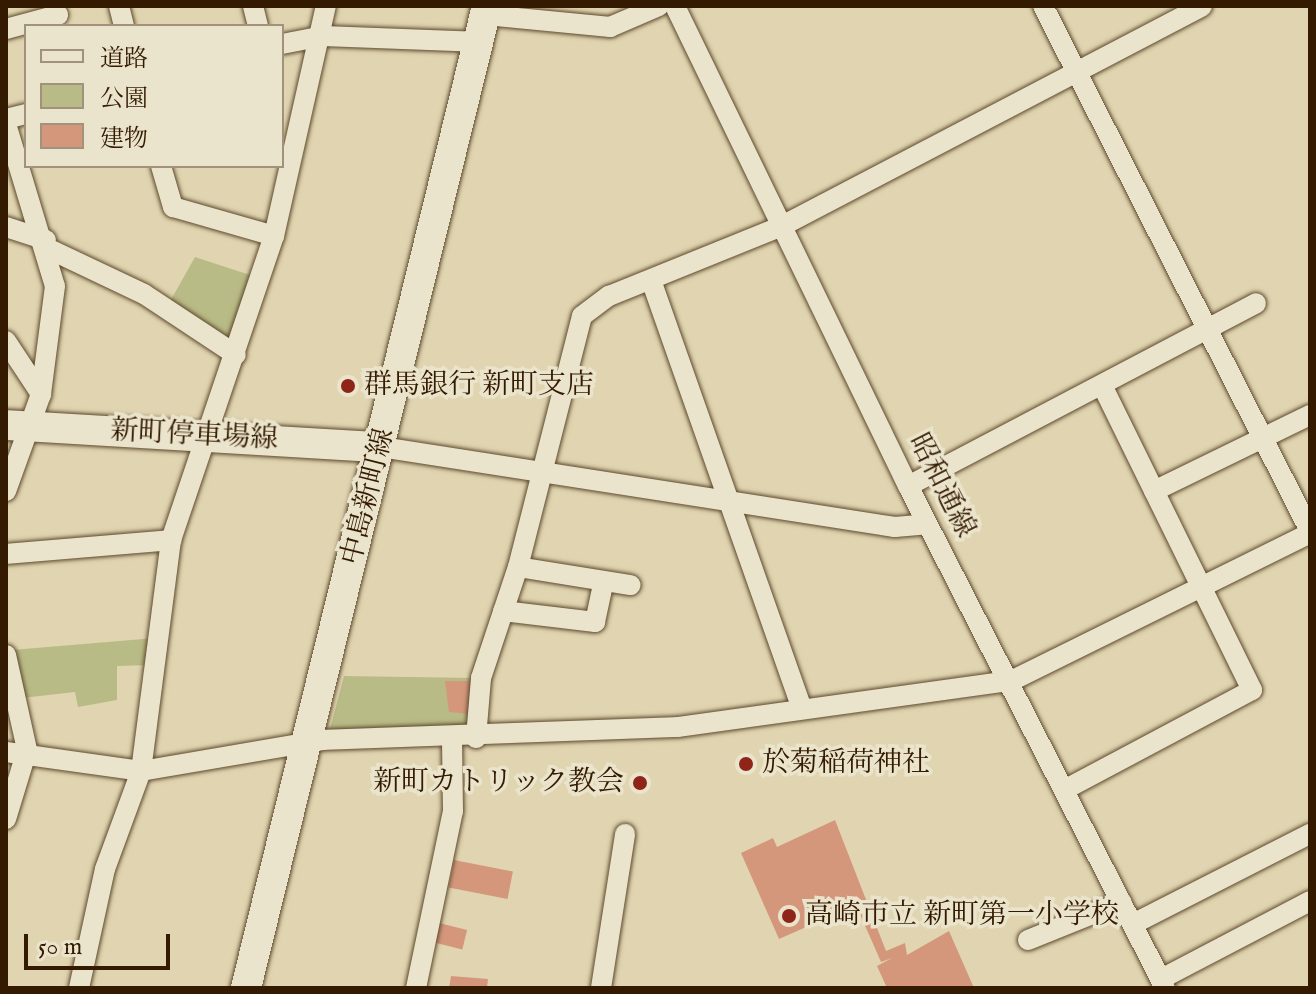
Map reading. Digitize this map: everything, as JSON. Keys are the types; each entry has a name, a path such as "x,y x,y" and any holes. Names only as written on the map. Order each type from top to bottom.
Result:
{"main road":[{"name":"中島新町線","path":"246,988 485,21"},
{"name":"新町停車場線","path":"17,426 381,447"}],"street":[{"path":"79,988 105,869 141,771 171,540 274,236 323,36 326,6"},
{"path":"284,44 323,36 485,21 610,27 659,6"},
{"name":"昭和通線","path":"675,6 908,486 1011,681 1163,986"},
{"path":"16,751 141,771 306,747 323,740 452,739 678,727 801,706 1011,681 1200,591 1310,532 1260,440 1043,6"},
{"path":"476,738 481,678 518,567 582,316 651,280 780,227 1202,6"},
{"path":"25,24 58,15"},
{"path":"6,121 47,244 55,286 41,394 17,426 6,491"},
{"path":"162,168 173,207 274,236"},
{"path":"6,227 47,244 144,294 236,355"},
{"path":"651,280 731,499 801,706"},
{"path":"908,486 1104,389 1209,333 1256,303"},
{"path":"6,341 41,394"},
{"path":"1064,790 1252,690 1200,591 1104,389"},
{"path":"1154,491 1310,415"},
{"path":"381,447 542,469 895,527 927,524"},
{"path":"6,554 171,540"},
{"path":"518,567 603,585 631,585"},
{"path":"503,611 595,622 603,585"},
{"path":"6,655 16,751 6,819"},
{"path":"416,988 453,811 452,739"},
{"path":"601,988 625,834"},
{"path":"1133,924 1310,834"},
{"path":"1163,986 1310,901"},
{"path":"1028,940 1122,902"}],"green space":[{"path":"195,257 250,275 233,337 225,341 168,305"},
{"path":"155,638 151,665 117,666 117,700 78,707 75,692 22,698 12,650"},
{"path":"344,676 476,678 471,731 335,734 330,729"}],"building":[{"path":"445,681 473,681 470,714 449,712"},
{"path":"835,820 886,951 905,943 907,955 949,931 974,988 887,988 877,966 892,958 881,962 856,905 779,939 741,853 773,838 777,847"},
{"path":"454,860 513,871 508,899 449,887"},
{"path":"439,923 467,930 462,949 434,942"},
{"path":"451,976 488,979 487,988 449,988"}],"place":[{"name":"群馬銀行 新町支店","path":"348,386"},
{"name":"於菊稲荷神社","path":"746,764"},
{"name":"新町カトリック教会","path":"640,783"},
{"name":"高崎市立 新町第一小学校","path":"789,916"}]}
